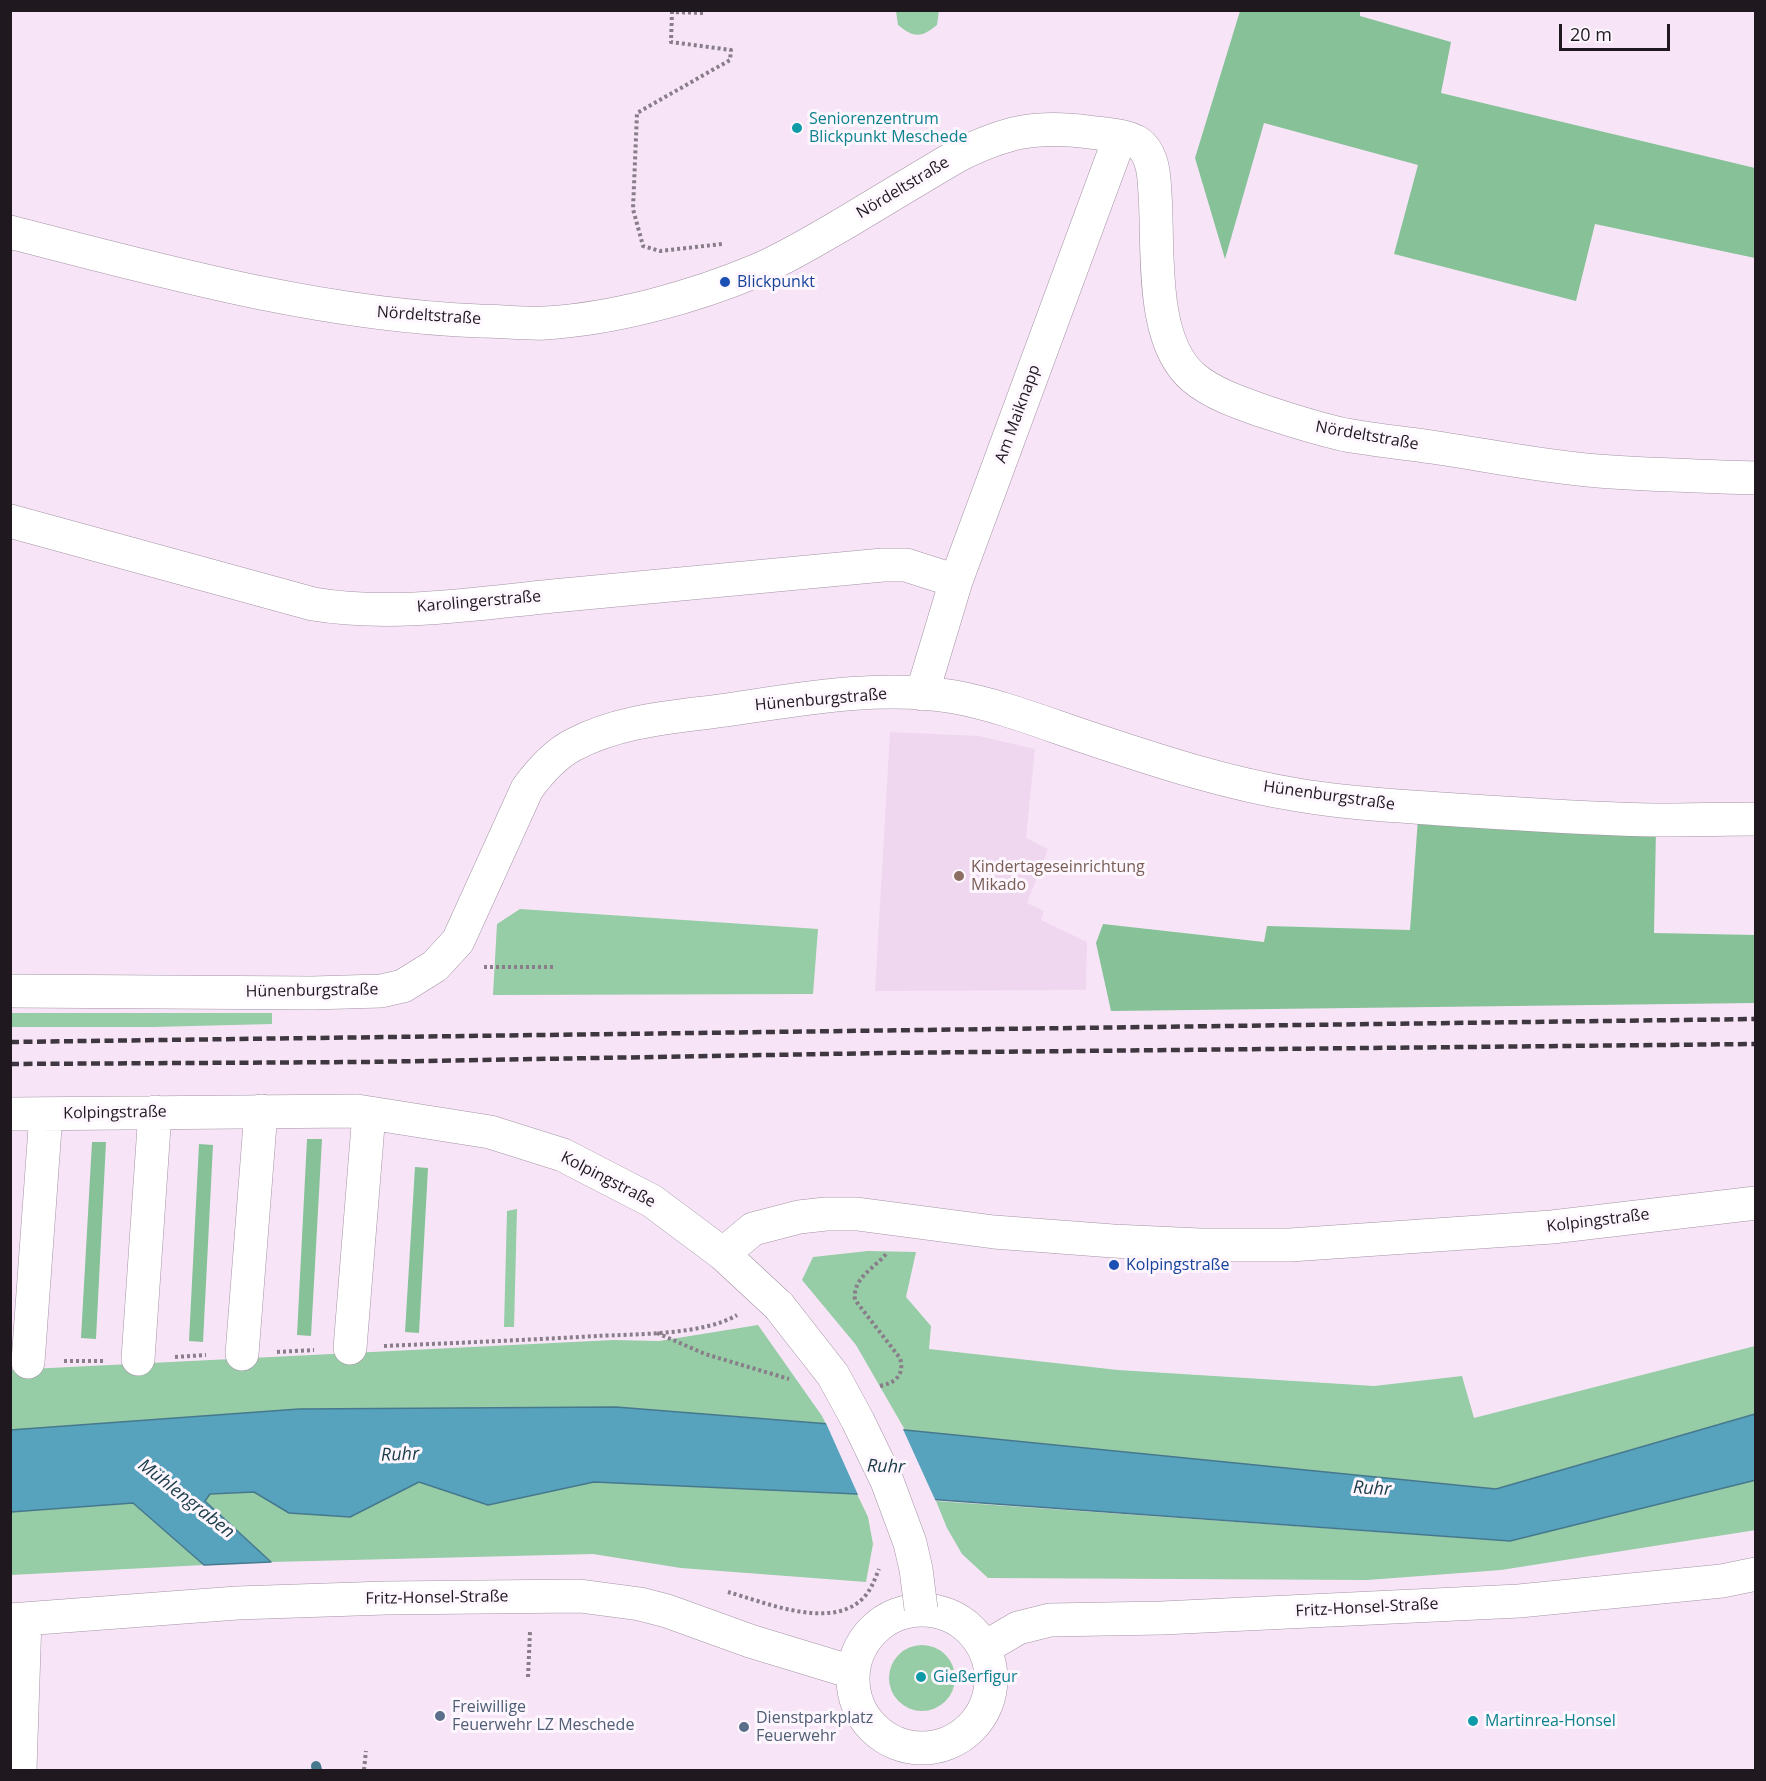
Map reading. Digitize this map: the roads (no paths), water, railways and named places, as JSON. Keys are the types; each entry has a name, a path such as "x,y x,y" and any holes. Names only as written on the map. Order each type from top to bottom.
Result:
{"street":[{"name":"Nördeltstraße","path":"10,232 198,280 329,307 428,319 544,323 578,320 657,304 757,270 798,252 982,143 1023,130 1066,129 1120,136 1141,144 1151,162 1159,293 1172,350 1178,361 1195,379 1224,395 1302,424 1348,435 1596,471 1755,478"},
{"name":"Am Maiknapp","path":"922,694 956,581 1120,136"},
{"name":"Karolingerstraße","path":"10,521 314,604 357,610 492,602 883,565 906,565 956,581"},
{"name":"Hünenburgstraße","path":"10,991 312,993 381,991 403,986 435,966 449,952 462,933 527,789 538,773 555,757 573,746 608,731 669,716 857,694 922,694 986,704 1178,766 1299,796 1366,804 1513,813 1653,820 1755,819"},
{"path":"138,1359 155,1112"},
{"path":"242,1354 261,1112"},
{"name":"Kolpingstraße","path":"10,1114 369,1113 490,1132 563,1155 652,1201 723,1254 753,1229 799,1217 826,1214 857,1214 994,1232 1113,1241 1200,1245 1290,1245 1552,1227 1755,1203"},
{"path":"350,1348 369,1113"},
{"path":"28,1362 46,1114"},
{"path":"723,1254 780,1306 833,1375 887,1481 910,1543 921,1609"},
{"name":"Fritz-Honsel-Straße","path":"984,1648 1018,1628 1050,1620 1162,1618 1519,1600 1722,1581 1755,1574"},
{"name":"Fritz-Honsel-Straße","path":"18,1619 237,1603 580,1596 640,1604 667,1611 799,1657 852,1671"},
{"path":"921,1609 940,1612 958,1619 973,1632 984,1648 991,1669 990,1691 983,1712 969,1729 931,1759 909,1747 890,1741 873,1728 860,1712 853,1692 852,1671 857,1652 868,1635 882,1621 901,1613 921,1609"},
{"path":"18,1619 20,1770"}],"water":[{"name":"Ruhr","path":"616,1407 905,1430 1496,1489 1755,1414 1756,1480 1510,1541 857,1494 594,1482 488,1505 419,1482 350,1517 289,1513 254,1492 210,1494 205,1501 271,1562 204,1565 133,1503 11,1512 10,1430 299,1409"}],"waterway":[{"name":"Mühlengraben","path":"316,1766 317,1770"}],"railway":[{"path":"10,1042 1756,1019"},
{"path":"10,1064 365,1062 883,1053 1756,1044"}],"place":[{"name":"Seniorenzentrum Blickpunkt Meschede","path":"797,128"},
{"name":"Blickpunkt","path":"725,282"},
{"name":"Kindertageseinrichtung Mikado","path":"959,876"},
{"name":"Kolpingstraße","path":"1114,1265"},
{"name":"Gießerfigur","path":"921,1677"},
{"name":"Freiwillige Feuerwehr LZ Meschede","path":"440,1716"},
{"name":"Martinrea-Honsel","path":"1473,1721"},
{"name":"Dienstparkplatz Feuerwehr","path":"744,1727"}]}
